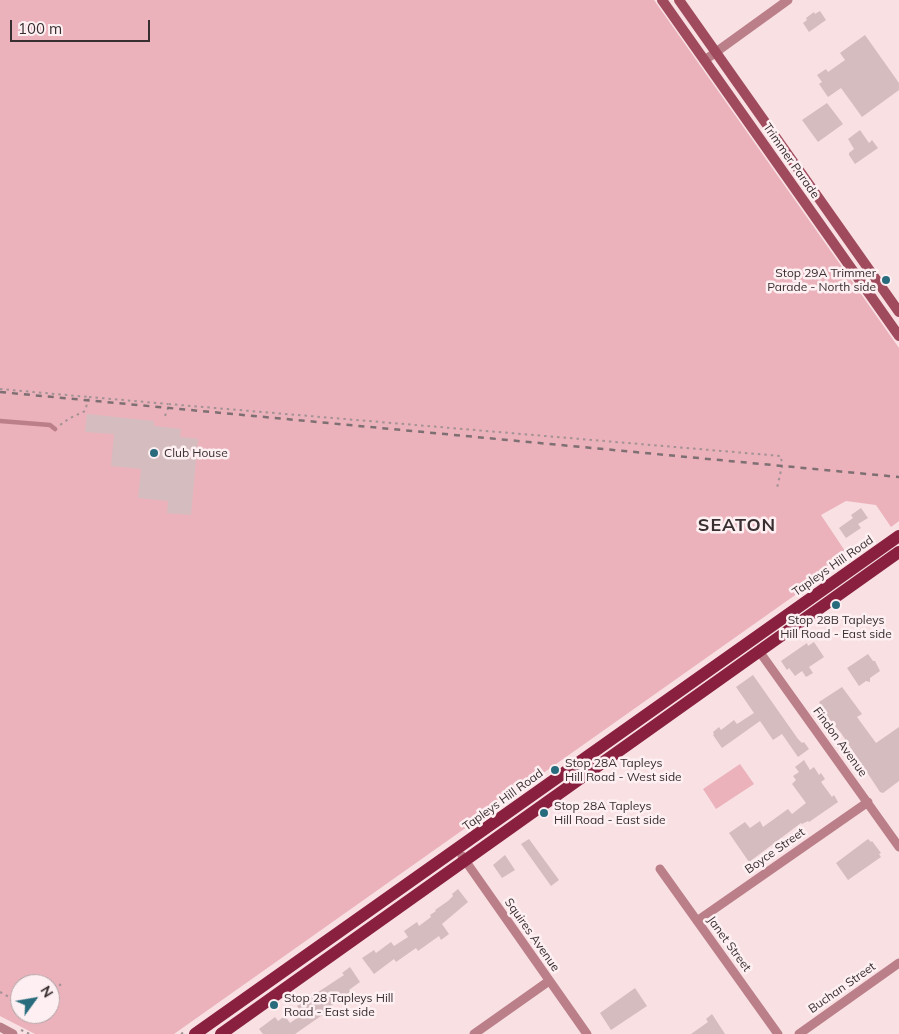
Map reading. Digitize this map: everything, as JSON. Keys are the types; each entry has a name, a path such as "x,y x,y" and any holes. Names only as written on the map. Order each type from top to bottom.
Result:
{"main road":[{"name":"Trimmer Parade","path":"662,0 899,336"},
{"name":"Trimmer Parade","path":"679,0 899,312"},
{"name":"Tapleys Hill Road","path":"221,1034 461,855 899,536"},
{"name":"Tapleys Hill Road","path":"203,1032 759,651 899,552"}],"street":[{"path":"705,60 788,0"},
{"name":"Findon Avenue","path":"759,651 899,847"},
{"name":"Boyce Street","path":"697,921 868,802"},
{"name":"Squires Avenue","path":"461,855 587,1034"},
{"name":"Janet Street","path":"660,869 778,1034"},
{"name":"Buchan Street","path":"799,1034 899,963"},
{"path":"474,1034 549,981"},
{"path":"0,1027 13,1034"}],"lane":[{"path":"0,421 50,425 54,429"}],"path":[{"path":"0,389 781,456 782,466 777,488"},
{"path":"54,429 70,418 86,411 88,397"},
{"path":"165,416 168,404"}],"shaded area":[{"path":"0,0 654,0 899,348 899,521 891,527 876,505 846,501 821,515 849,557 174,1034 35,1034 16,1024 60,1024 60,974 10,974 10,1021 0,1016"},
{"path":"740,764 754,784 716,809 703,789"}],"building":[{"path":"820,11 826,20 809,32 803,23 814,12 815,14"},
{"path":"865,35 899,83 899,90 862,117 841,88 828,97 819,84 822,82 817,75 826,69 828,72 845,60 840,53"},
{"path":"827,103 843,124 818,142 802,120"},
{"path":"860,130 869,143 872,140 878,148 855,164 849,155 854,149 848,139"},
{"name":"Club House","path":"87,414 154,421 154,426 181,429 180,437 198,439 191,515 167,513 168,501 138,498 141,469 111,466 114,434 85,432"},
{"path":"861,508 868,518 858,524 861,528 846,538 839,528 853,518 851,515"},
{"path":"814,642 824,657 809,667 813,673 806,677 802,671 795,676 789,668 787,670 781,661 807,643 808,646"},
{"path":"868,654 875,661 880,671 870,678 870,682 866,681 859,686 847,668"},
{"path":"753,675 798,739 802,743 804,742 809,749 798,757 782,734 773,740 760,721 722,748 713,735 713,732 719,727 721,730 734,720 737,724 754,713 736,687"},
{"path":"842,687 862,714 857,717 876,743 899,727 899,781 883,793 880,792 819,702"},
{"path":"804,760 810,770 814,767 819,775 821,773 825,779 821,782 838,802 809,822 801,823 749,862 729,833 745,822 750,828 760,821 763,827 788,809 792,814 806,803 792,784 796,780 793,776 799,772 795,767"},
{"path":"529,839 559,880 551,886 521,844"},
{"path":"868,839 872,841 881,853 879,854 881,857 848,880 836,863"},
{"path":"505,855 515,870 502,878 493,865"},
{"path":"458,889 468,902 442,924 449,934 441,940 439,936 418,951 416,948 396,962 394,959 374,974 362,958 374,950 376,953 391,942 394,946 408,937 404,931 417,922 419,926 431,917 430,915 448,901"},
{"path":"350,967 360,982 330,1007 331,1009 295,1034 263,1034 259,1029 275,1017 278,1021 285,1016 290,1023 303,1014 297,1006 344,975 342,973"},
{"path":"635,988 647,1006 611,1030 600,1013"},
{"path":"712,1014 725,1034 691,1034 708,1022 706,1019"}],"railway":[{"path":"0,392 899,477"}],"place":[{"name":"Stop 29A Trimmer Parade - North side","path":"886,280"},
{"name":"Club House","path":"154,453"},
{"name":"Stop 28B Tapleys Hill Road - East side","path":"836,605"},
{"name":"Stop 28A Tapleys Hill Road - West side","path":"555,770"},
{"name":"Stop 28A Tapleys Hill Road - East side","path":"544,813"},
{"name":"Stop 28 Tapleys Hill Road - East side","path":"274,1005"}],"district":[{"name":"SEATON","path":"737,526"}]}
